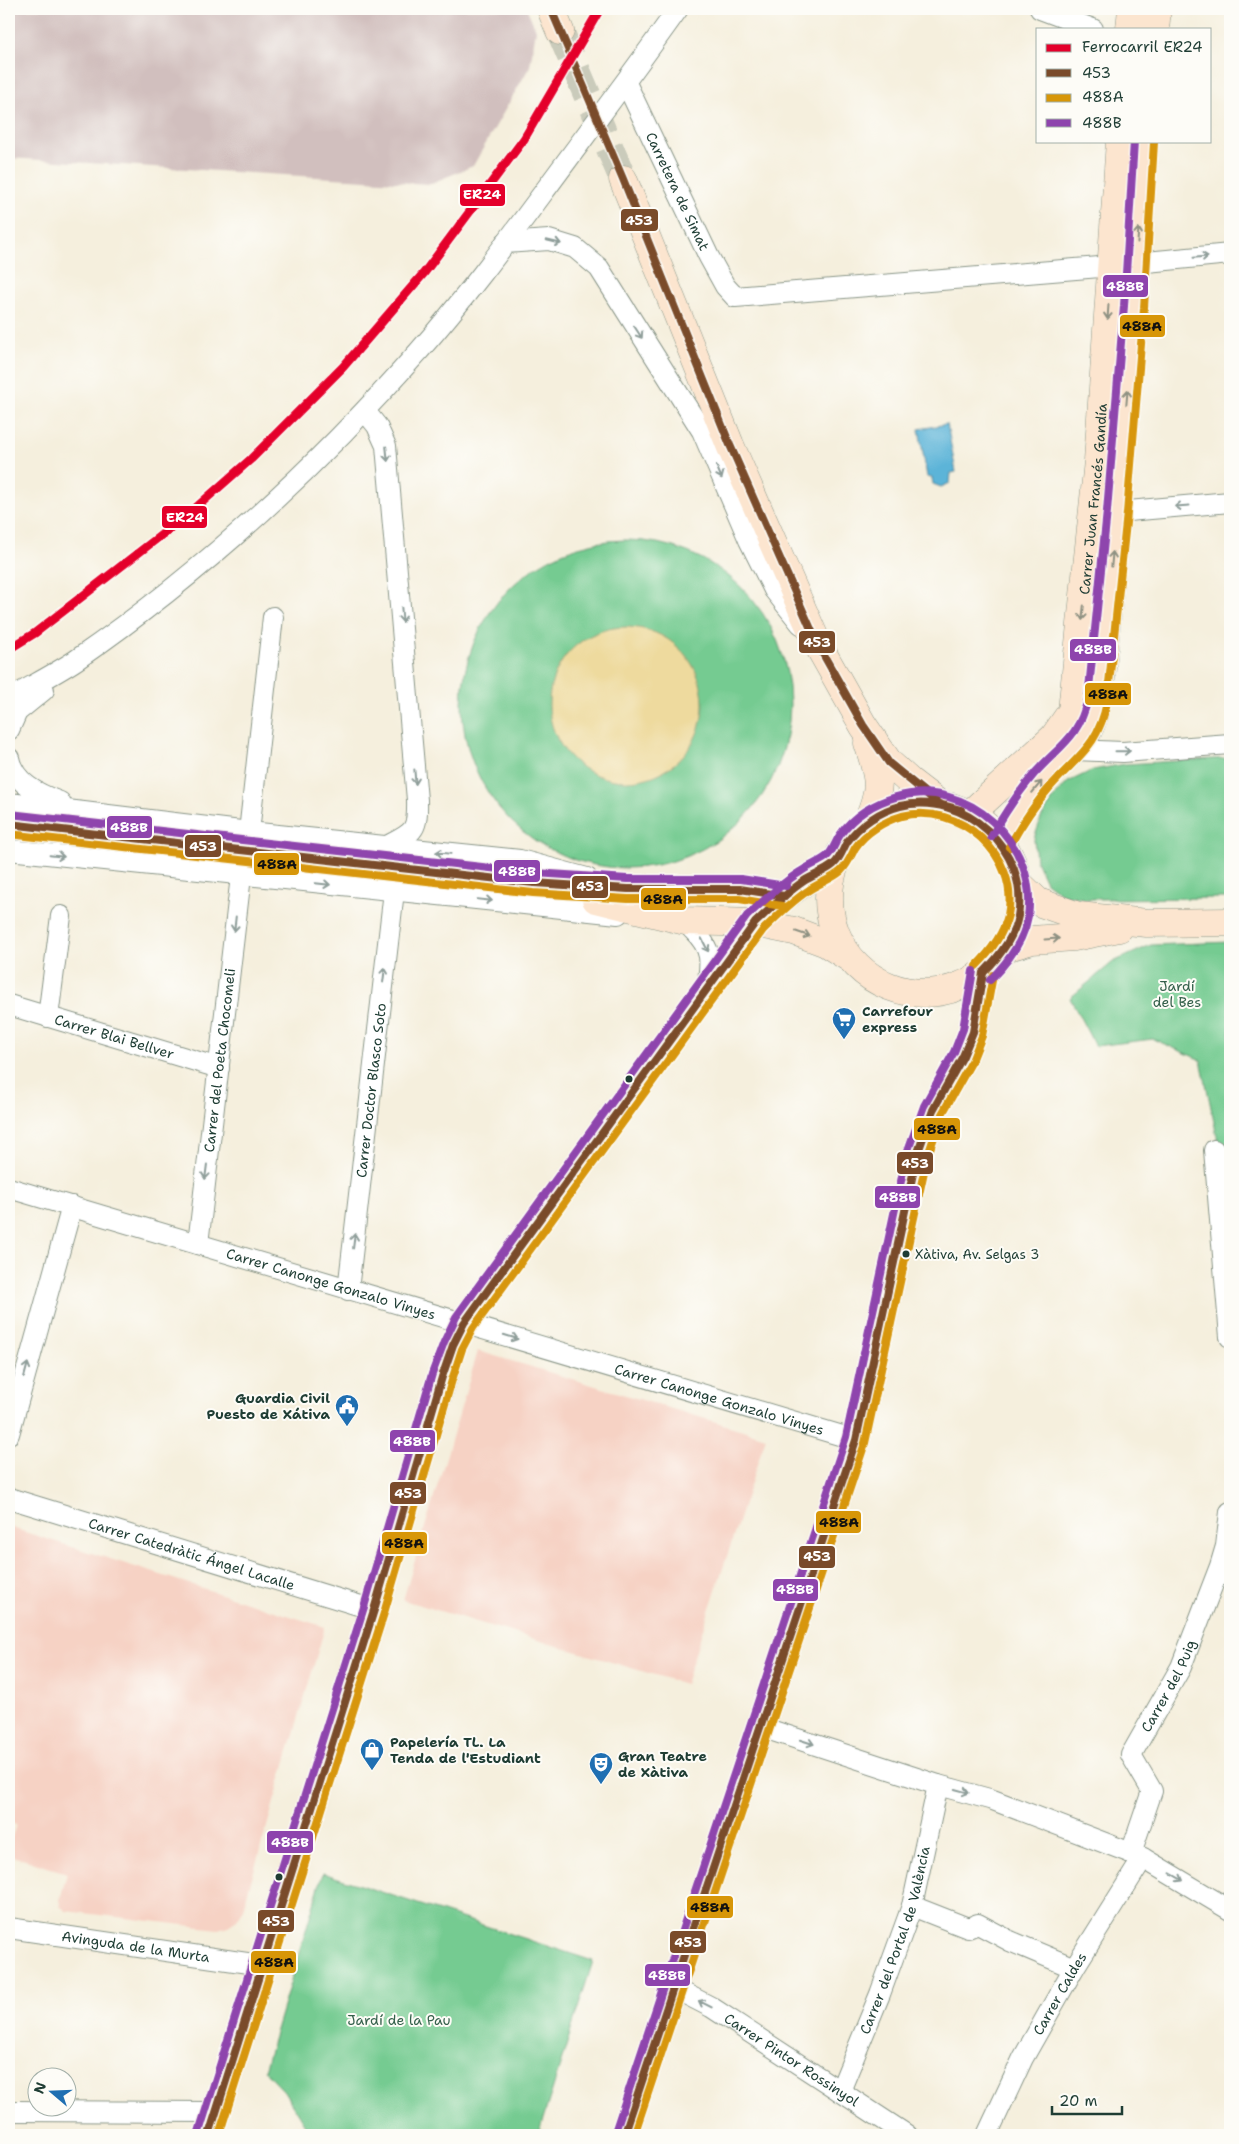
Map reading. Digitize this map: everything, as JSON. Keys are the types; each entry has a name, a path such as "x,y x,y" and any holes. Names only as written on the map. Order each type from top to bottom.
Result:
{"main road":[{"path":"1130,28 1132,9"},
{"path":"1155,28 1157,9"},
{"name":"Carrer Juan Francés Gandía","path":"1000,842 1018,810 1050,772 1074,750 1086,734 1092,720 1100,688 1117,512 1124,264 1120,142"},
{"name":"Carrer Juan Francés Gandía","path":"969,815 1054,737 1072,711 1098,461 1124,264 1144,142"},
{"path":"623,179 730,445 818,645 863,725 889,763 908,781 939,804 969,815 986,826 1000,842 1012,862 1018,883 1019,906 1014,928 1005,948 983,973 961,986 937,993 912,994 888,987 867,975 849,957 836,936 829,911 829,886 836,862 849,840 868,821 884,812 902,806 920,803 939,804"},
{"path":"863,725 878,774 879,791 868,821"},
{"path":"9,824 534,883 628,889 740,889 784,896"},
{"path":"213,2124 374,1610 453,1345 464,1323 755,923 806,879 836,862"},
{"path":"534,883 685,922 755,923 794,931 812,937 849,957"},
{"path":"1018,883 1038,902 1078,916 1147,923 1230,922"},
{"path":"1005,948 1032,940 1074,937 1147,923"},
{"path":"624,2135 856,1440 917,1155 933,1110 963,1056 973,1032 983,973"}],"street":[{"path":"11,715 74,661 178,585 219,550 286,490 366,411 421,349 506,243 626,83 678,9"},
{"path":"1040,9 1091,28"},
{"name":"Carretera de Simat","path":"626,83 709,257 725,286 735,297 1124,264"},
{"path":"506,243 549,240 575,248 599,268 702,430 748,540 774,590 818,645"},
{"path":"1124,264 1230,254"},
{"path":"366,411 377,426 386,446 418,819 412,832 385,847"},
{"path":"1117,512 1230,502"},
{"path":"249,832 273,618"},
{"path":"1074,750 1123,752 1230,744"},
{"path":"9,758 15,772 34,792 85,812"},
{"path":"9,803 249,832 520,860 628,889"},
{"path":"9,850 685,922 704,940 708,951 711,963 707,987"},
{"name":"Carrer del Poeta Chocomeli","path":"198,1244 241,876"},
{"name":"Carrer Doctor Blasco Soto","path":"348,1290 394,890"},
{"path":"48,1017 61,916"},
{"name":"Carrer Blai Bellver","path":"9,1005 219,1068"},
{"path":"1214,1150 1229,1304 1230,1337"},
{"name":"Carrer Canonge Gonzalo Vinyes","path":"9,1188 856,1440"},
{"path":"9,1434 72,1206"},
{"name":"Carrer Catedràtic Ángel Lacalle","path":"9,1498 374,1610"},
{"name":"Carrer del Puig","path":"1137,1855 1152,1791 1131,1755 1184,1659 1220,1566 1226,1546 1230,1512"},
{"path":"761,1727 993,1800 1137,1855 1230,1910"},
{"name":"Carrer del Portal de València","path":"840,2091 880,1994 912,1906 938,1784"},
{"name":"Carrer Caldes","path":"987,2135 1023,2058 1137,1855"},
{"path":"912,1906 968,1928 978,1924 1010,1941 1074,1968"},
{"name":"Avinguda de la Murta","path":"9,1928 262,1965"},
{"name":"Carrer Pintor Rossinyol","path":"674,1988 711,2007 907,2135"},
{"path":"9,2111 213,2124"}],"shaded area":[{"path":"9,9 527,9 536,30 530,66 473,166 429,184 9,158"},
{"path":"478,1351 766,1437 685,1684 403,1600"},
{"path":"9,1527 325,1627 242,1912 237,1920 228,1926 218,1929 66,1911 60,1906 60,1900 67,1873 9,1855 9,1846 16,1825 9,1822"}],"green space":[{"path":"626,540 658,543 689,553 717,568 742,588 762,613 777,641 787,672 790,704 787,736 777,767 762,795 742,820 717,840 689,855 658,865 626,868 594,865 563,855 535,840 510,820 490,795 475,767 465,736 462,704 465,672 475,641 490,613 510,588 535,568 563,553 594,543"},
{"path":"1230,758 1230,898 1086,899 1062,894 1046,882 1036,860 1034,839 1041,818 1055,796 1068,782 1093,770 1125,764"},
{"name":"Jardí del Bes","path":"1230,942 1230,1209 1225,1209 1219,1146 1201,1060 1153,1039 1095,1046 1070,998 1113,962 1151,945"},
{"name":"Jardí de la Pau","path":"323,1873 593,1961 538,2135 311,2135 284,2091 264,2070"}],"sand":[{"path":"626,627 641,628 656,633 681,649 697,674 702,689 702,719 697,734 681,759 656,775 641,780 626,781 611,780 596,775 571,759 555,734 550,719 549,704 550,689 555,674 571,649 596,633 611,628"}],"water":[{"path":"947,424 956,472 951,473 950,483 941,487 933,484 932,478 927,477 919,429"}],"tunnel":[{"path":"560,31 623,179"}],"rail line":[{"name":"ER24","path":"9,649 35,633 191,512 251,459 343,367 424,273 524,139 600,9"}],"transit line":[{"name":"453","path":"551,9 623,179 730,445 818,645 863,725 889,763 939,804 961,810"},
{"name":"488B","path":"991,837 1029,781 1074,732 1084,712 1088,698 1107,511 1124,306 1134,142"},
{"name":"488A","path":"1009,847 1039,801 1086,749 1098,730 1107,702 1127,513 1144,308 1154,142"},
{"name":"488B","path":"199,2132 364,1607 432,1374 456,1317 747,916 786,882 828,855 845,828 865,811 896,797 923,793 948,797 972,807 993,822 1010,841 1022,864 1028,889 1028,916 1023,934 1014,951 990,980"},
{"name":"453","path":"209,2135 374,1610 442,1377 453,1345 464,1323 755,923 797,886 834,864 852,836 871,820 885,811 900,806 924,804 947,807 969,817 988,830 1003,848 1014,868 1019,891 1018,916 1013,932 1005,947 983,973"},
{"name":"488B","path":"10,814 535,873 628,879 741,879 786,886"},
{"name":"488A","path":"219,2135 384,1613 452,1380 462,1349 473,1328 763,930 797,899 841,871 859,843 876,828 902,816 923,814 944,817 964,825 981,838 995,854 1005,872 1009,893 1008,915 995,943 976,966"},
{"name":"453","path":"9,824 534,883 628,889 740,889 784,896"},
{"name":"488A","path":"9,834 533,893 628,899 739,899 782,906"},
{"name":"488B","path":"615,2132 846,1437 907,1153 924,1106 954,1052 963,1029 973,971"},
{"name":"453","path":"624,2135 856,1440 917,1155 933,1110 963,1056 973,1032 983,973"},
{"name":"488A","path":"634,2135 865,1443 927,1158 942,1114 972,1061 982,1036 993,975"}],"place":[{"name":"Carrefour express","path":"844,1040"},
{"name":"Xàtiva, Av. Selgas 3","path":"906,1254"},
{"name":"Guardia Civil Puesto de Xátiva","path":"347,1427"},
{"name":"Papelería TL. La Tenda de l'Estudiant","path":"372,1771"},
{"name":"Gran Teatre de Xàtiva","path":"601,1785"}]}
